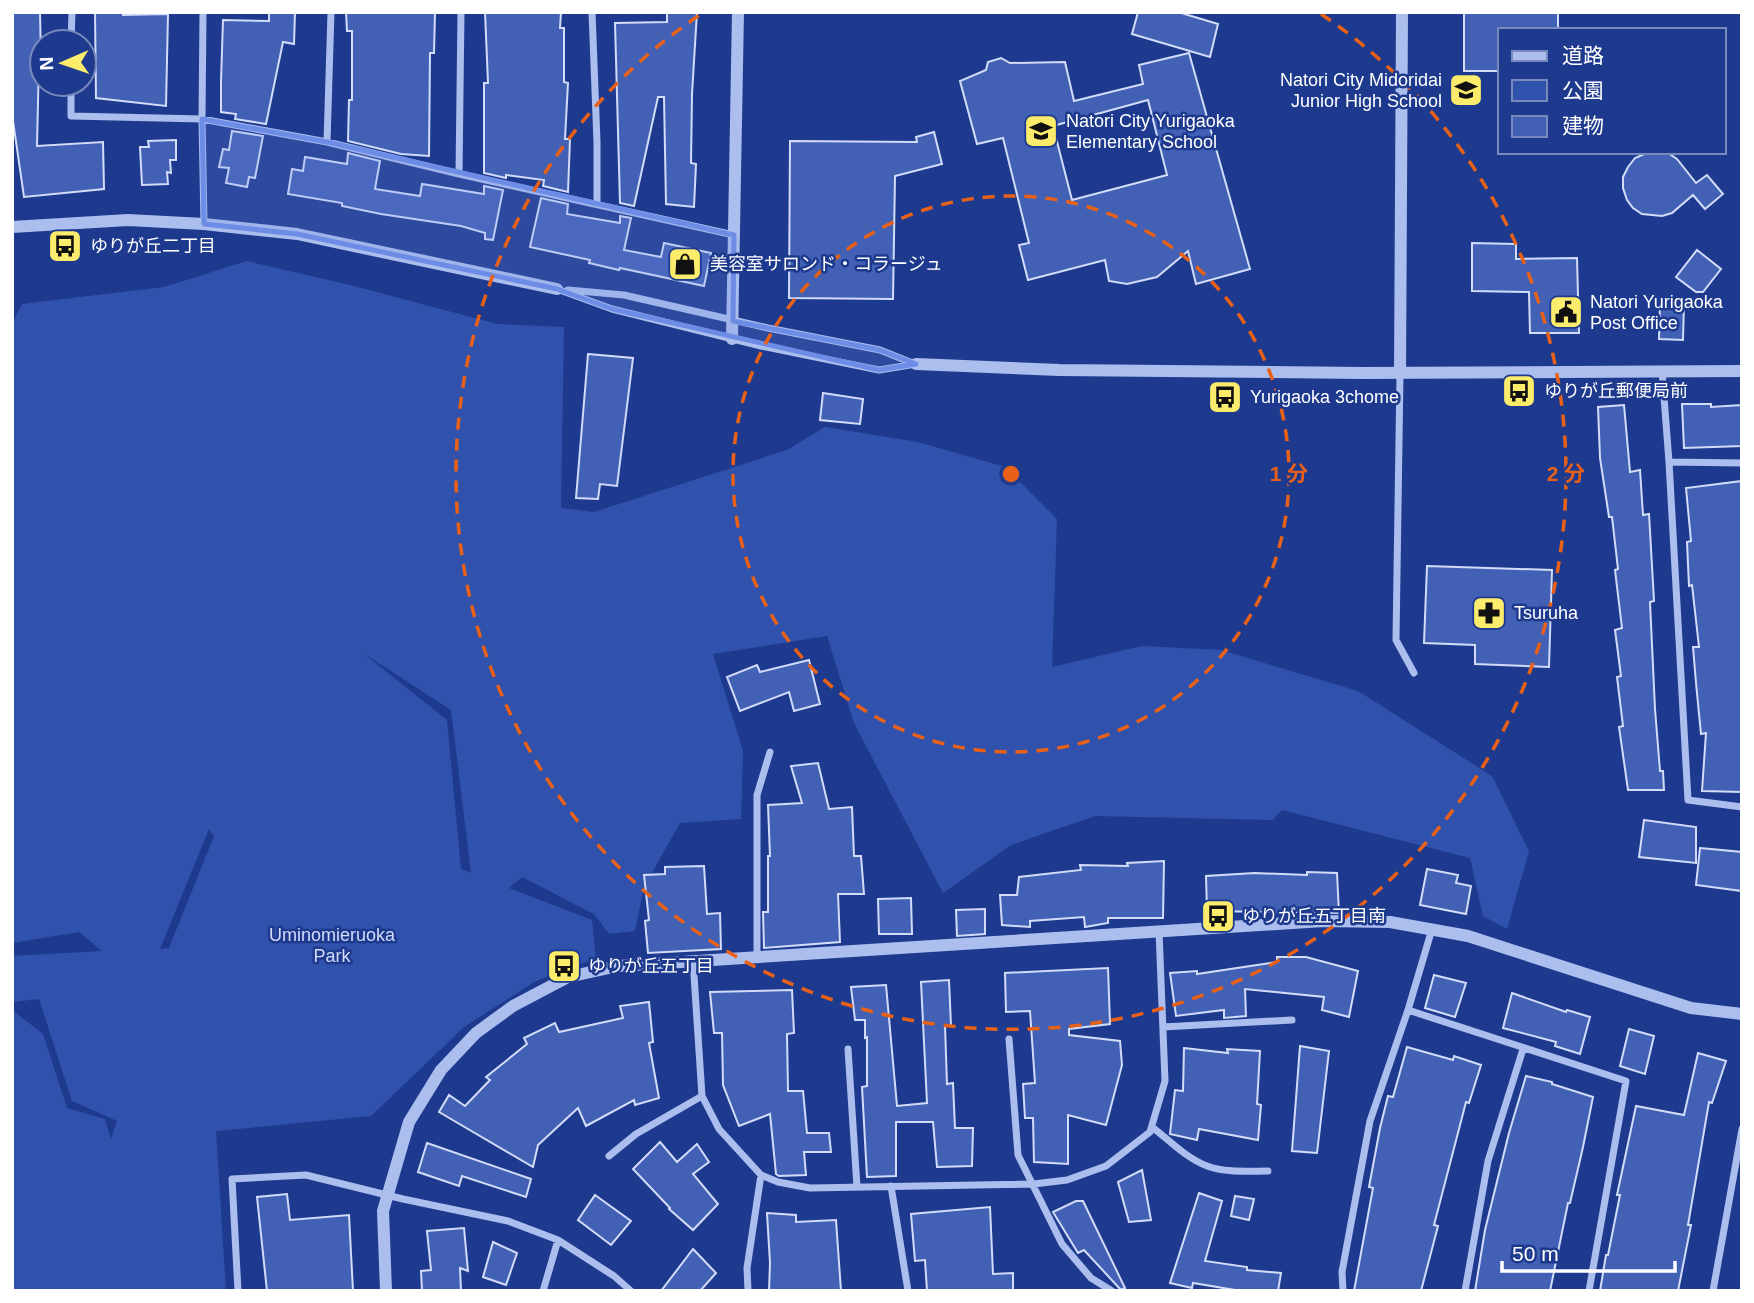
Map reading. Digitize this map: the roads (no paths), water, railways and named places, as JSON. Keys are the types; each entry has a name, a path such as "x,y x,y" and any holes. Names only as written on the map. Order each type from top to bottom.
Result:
{"street":[{"path":"203,12 204,224"},
{"path":"327,142 331,12"},
{"path":"459,174 461,12"},
{"path":"593,12 597,204"},
{"path":"732,339 737,12"},
{"path":"1402,12 1396,640 1415,673"},
{"path":"71,98 71,116 202,119 327,142 734,235"},
{"path":"12,227 128,220 204,224 297,234 557,289 625,295 733,321 880,350 916,364"},
{"path":"557,289 612,309 732,339 879,370 916,364 1059,370 1400,374 1742,371"},
{"path":"1662,371 1688,800 1742,807"},
{"path":"1669,462 1742,463"},
{"path":"757,956 757,796 770,752"},
{"path":"386,1291 383,1211 387,1195 409,1122 442,1070 476,1032 513,1006 568,977 618,965 1159,930 1323,921 1390,922 1468,936 1691,1008 1742,1014"},
{"path":"1343,1291 1342,1272 1370,1121 1432,929"},
{"path":"693,960 702,1096 719,1129 761,1175 778,1182 810,1188 1034,1184 1068,1180 1106,1166 1150,1132 1165,1081 1159,930"},
{"path":"1408,1010 1626,1081 1590,1291"},
{"path":"1163,1027 1292,1020"},
{"path":"1009,1040 1018,1155 1062,1244 1091,1278 1112,1291"},
{"path":"848,1049 857,1187"},
{"path":"1465,1291 1488,1161 1523,1049"},
{"path":"609,1156 636,1134 702,1096"},
{"path":"1152,1127 1187,1155 1207,1166 1231,1171 1268,1171"},
{"path":"1713,1291 1742,1129"},
{"path":"238,1291 232,1179 306,1175 508,1221 558,1240 614,1276 631,1291"},
{"path":"748,1291 747,1268 761,1175"},
{"path":"891,1186 908,1291"},
{"path":"543,1291 558,1240"}],"place":[{"name":"Natori City Midoridai Junior High School","path":"1466,90"},
{"name":"Natori City Yurigaoka Elementary School","path":"1041,131"},
{"name":"ゆりが丘二丁目","path":"65,246"},
{"name":"美容室サロンド・コラージュ","path":"685,264"},
{"name":"Natori Yurigaoka Post Office","path":"1566,312"},
{"name":"ゆりが丘郵便局前","path":"1519,391"},
{"name":"Yurigaoka 3chome","path":"1225,397"},
{"name":"Tsuruha","path":"1489,613"},
{"name":"ゆりが丘五丁目南","path":"1218,916"},
{"name":"ゆりが丘五丁目","path":"564,966"}],"park label":[{"name":"Uminomieruoka Park","path":"332,946"}]}
